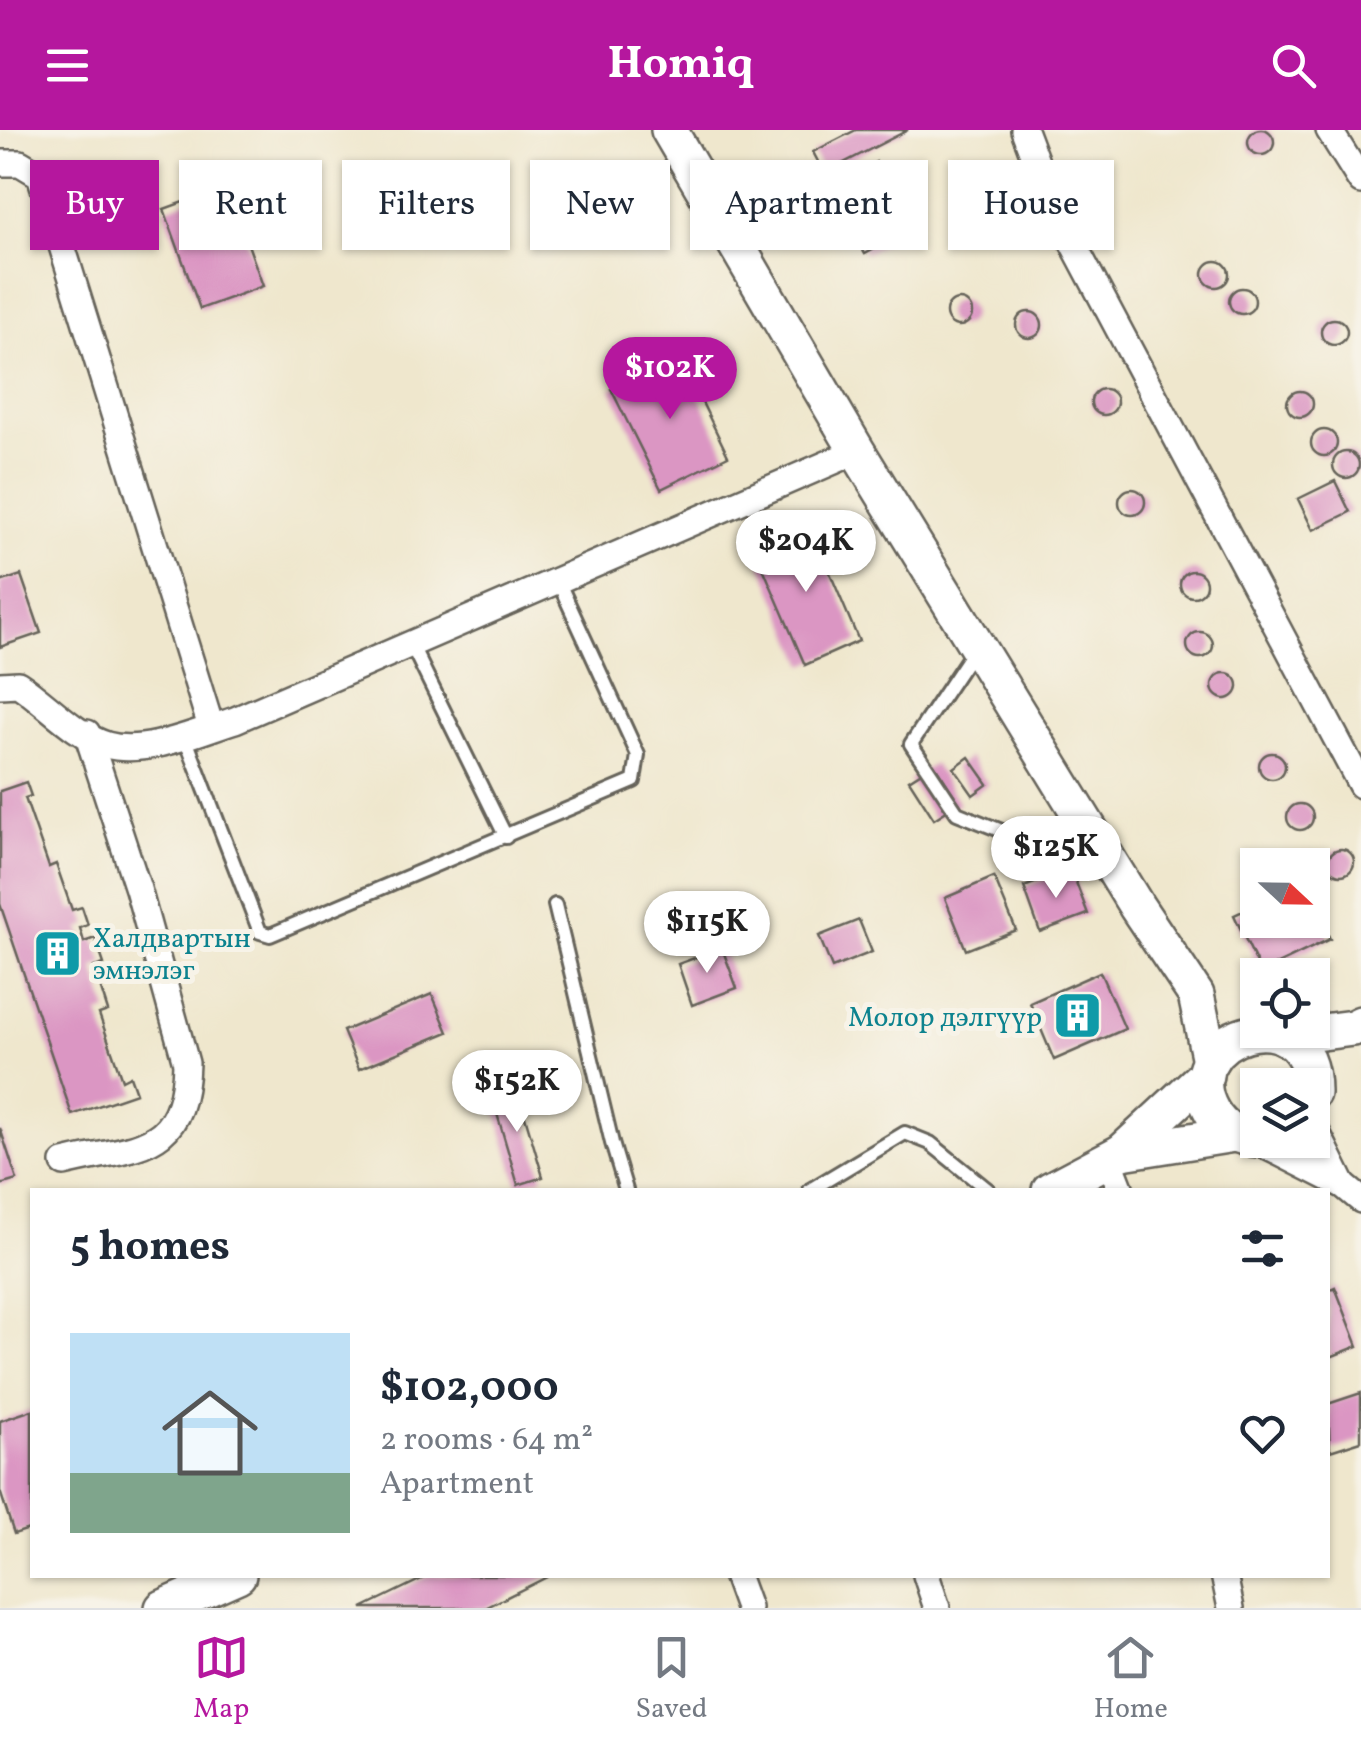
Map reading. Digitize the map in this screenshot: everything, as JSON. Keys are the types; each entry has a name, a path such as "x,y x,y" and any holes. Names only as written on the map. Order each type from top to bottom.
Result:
{"street":[{"path":"669,130 857,451 1091,832 1196,994 1210,1109 1220,1123 1240,1133"},
{"path":"1024,130 1052,202 1361,786"},
{"path":"1330,130 1361,182"},
{"path":"0,164 20,163 40,175 211,727"},
{"path":"0,685 18,684 108,745 155,745 185,737 236,720 857,451"},
{"path":"64,1163 159,1140 178,1115 186,1088 186,1063 158,958 87,733"},
{"path":"1196,994 1240,1017"},
{"path":"1330,1029 1357,1026"},
{"path":"1329,1068 1357,1026"},
{"path":"1117,1167 1230,1039 1240,1038"},
{"path":"1056,1188 1117,1167 1240,1139"},
{"path":"1330,1154 1352,1193"},
{"path":"1287,1158 1352,1193"},
{"path":"183,1604 232,1578"},
{"path":"737,1578 748,1608"},
{"path":"927,1578 937,1608"},
{"path":"1225,1578 1231,1608"}],"lane":[{"path":"185,737 260,932 265,934 506,837 634,780 638,770 638,754 558,580"},
{"path":"411,644 506,837"},
{"path":"977,646 911,744 957,813 1017,837 1091,832"},
{"path":"555,905 625,1188"},
{"path":"813,1188 905,1132 930,1142 986,1188"}],"building":[{"path":"1261,129 1270,133 1274,142 1270,151 1261,155 1252,151 1248,142 1252,133"},
{"path":"856,130 908,130 849,160 817,160 813,152"},
{"path":"179,204 179,250 250,250 263,286 200,309 164,209"},
{"path":"1216,261 1225,265 1229,274 1225,283 1216,287 1207,283 1203,274 1207,265"},
{"path":"1242,288 1251,292 1255,301 1251,310 1242,314 1233,310 1229,301 1233,292"},
{"path":"959,300 968,304 972,313 968,322 959,326 950,322 946,313 950,304"},
{"path":"1029,312 1038,316 1042,325 1038,334 1029,338 1020,334 1016,325 1020,316"},
{"path":"1334,319 1343,323 1347,332 1343,341 1334,345 1325,341 1321,332 1325,323"},
{"path":"679,355 728,456 661,489 611,389"},
{"path":"1104,389 1113,393 1117,402 1113,411 1104,415 1095,411 1091,402 1095,393"},
{"path":"1300,391 1309,395 1313,404 1309,413 1300,417 1291,413 1287,404 1291,395"},
{"path":"1324,430 1333,434 1337,443 1333,452 1324,456 1315,452 1311,443 1315,434"},
{"path":"1346,452 1355,456 1359,465 1355,474 1346,478 1337,474 1333,465 1337,456"},
{"path":"1335,481 1350,512 1313,530 1298,499"},
{"path":"1132,489 1141,493 1145,502 1141,511 1132,515 1123,511 1119,502 1123,493"},
{"path":"796,520 815,563 824,559 859,641 805,665 757,554 766,550 760,536"},
{"path":"1193,571 1202,575 1206,584 1202,593 1193,597 1184,593 1180,584 1184,575"},
{"path":"21,575 41,633 0,647 0,582"},
{"path":"1200,632 1209,636 1213,645 1209,654 1200,658 1191,654 1187,645 1191,636"},
{"path":"1225,673 1234,677 1238,686 1234,695 1225,699 1216,695 1212,686 1216,677"},
{"path":"1272,753 1281,757 1285,766 1281,775 1272,779 1263,775 1259,766 1263,757"},
{"path":"969,757 988,784 973,795 954,768"},
{"path":"934,764 959,803 934,819 909,780"},
{"name":"Халдвартын эмнэлэг","path":"26,782 31,796 25,798 49,867 56,864 72,910 82,907 88,925 80,928 84,942 95,938 104,964 94,967 108,1011 99,1014 122,1080 130,1076 136,1093 72,1115 0,904 0,791"},
{"path":"1300,804 1309,808 1313,817 1309,826 1300,830 1291,826 1287,817 1291,808"},
{"path":"1336,850 1346,850 1353,857 1353,867 1346,874 1336,874 1330,868 1330,856"},
{"path":"1071,869 1088,914 1040,932 1024,887"},
{"path":"994,877 1016,930 966,950 945,898"},
{"path":"859,920 872,952 832,968 819,936"},
{"path":"1245,938 1330,939 1290,958 1254,958"},
{"path":"722,948 737,988 692,1005 678,964"},
{"name":"Молор дэлгүүр","path":"1100,972 1125,1029 1054,1060 1030,1003"},
{"path":"432,994 448,1032 359,1069 343,1031"},
{"path":"516,1086 543,1177 518,1185 491,1093"},
{"path":"0,1128 17,1180 0,1185"},
{"path":"1335,1287 1358,1346 1330,1357 1330,1289"},
{"path":"1361,1393 1361,1441 1330,1451 1330,1403"},
{"path":"30,1411 30,1529 14,1534 0,1491 0,1421"},
{"path":"424,1578 545,1578 485,1608 362,1608"}],"place":[{"name":"Халдвартын эмнэлэг","path":"58,953"},
{"name":"Молор дэлгүүр","path":"1077,1016"}]}
